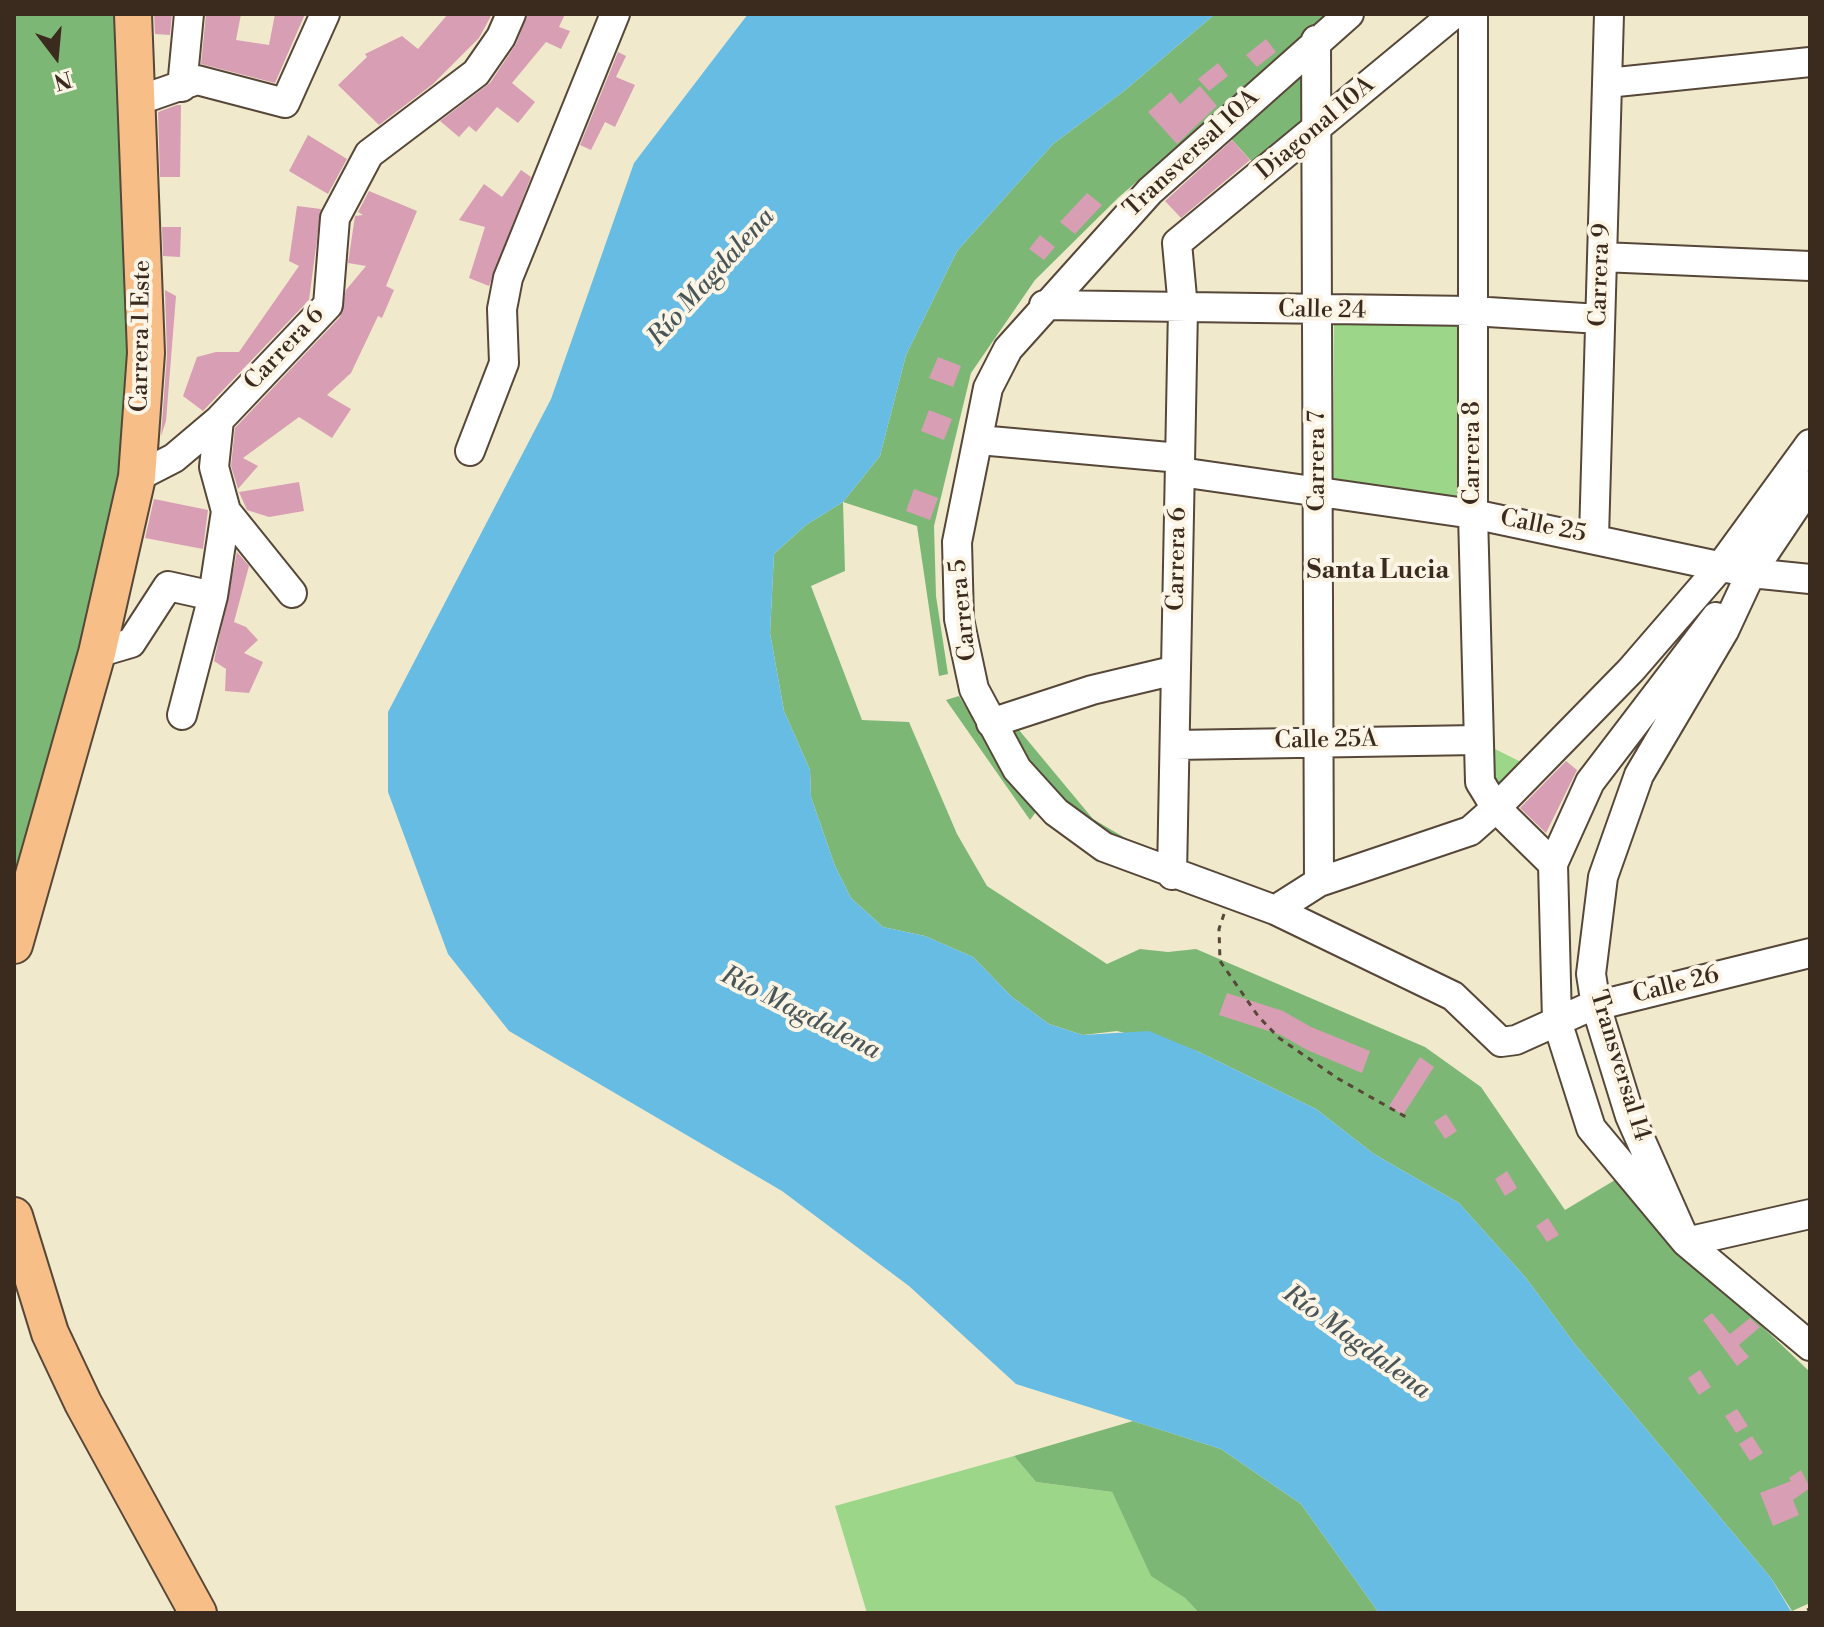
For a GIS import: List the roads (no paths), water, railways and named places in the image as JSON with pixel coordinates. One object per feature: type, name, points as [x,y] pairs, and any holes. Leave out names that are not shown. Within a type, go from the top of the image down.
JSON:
[{"type":"main road","name":"Carrera 1 Este","points":[[14,945],[97,653],[137,477],[146,353],[133,14]]},
{"type":"main road","points":[[14,1216],[50,1333],[83,1403],[198,1613]]},
{"type":"street","points":[[182,87],[189,14]]},
{"type":"street","points":[[134,102],[197,80],[285,103],[325,14]]},
{"type":"street","name":"Carrera 6","points":[[137,477],[174,458],[219,420],[328,305],[335,218],[369,154],[476,73],[501,37],[511,14]]},
{"type":"street","points":[[470,451],[504,363],[502,309],[508,278],[615,14]]},
{"type":"street","name":"Transversal 10A","points":[[1044,305],[1150,191],[1316,40],[1349,14]]},
{"type":"street","name":"Diagonal 10A","points":[[1177,243],[1454,14]]},
{"type":"street","name":"Carrera 8","points":[[1473,14],[1473,514],[1480,782],[1496,808],[1553,864]]},
{"type":"street","name":"Carrera 9","points":[[1594,537],[1609,14]]},
{"type":"street","name":"Carrera 7","points":[[1316,40],[1319,882]]},
{"type":"street","points":[[1607,83],[1810,62]]},
{"type":"street","name":"Carrera 6","points":[[1172,875],[1183,308],[1177,243]]},
{"type":"street","points":[[1602,257],[1810,266]]},
{"type":"street","name":"Calle 24","points":[[1044,305],[1472,311],[1600,319]]},
{"type":"street","name":"Carrera 5","points":[[1044,305],[1008,349],[988,388],[957,542],[959,619],[974,689],[1017,769],[1056,812],[1104,847],[1172,875],[1232,892],[1275,910],[1453,996],[1501,1042]]},
{"type":"street","points":[[219,420],[214,467],[226,511],[292,593]]},
{"type":"street","name":"Calle 25","points":[[979,440],[1180,465],[1318,493],[1473,514],[1594,537],[1751,573],[1810,579]]},
{"type":"street","points":[[1275,910],[1319,882],[1470,831],[1631,670],[1721,566],[1810,444]]},
{"type":"street","name":"Transversal 14","points":[[1810,485],[1751,573],[1724,631],[1639,775],[1603,877],[1591,974],[1596,1006],[1630,1116],[1686,1242],[1810,1346]]},
{"type":"street","points":[[182,715],[213,596],[226,511]]},
{"type":"street","points":[[1751,573],[1648,702],[1590,782],[1553,864],[1557,1021],[1591,1128],[1686,1242],[1810,1214]]},
{"type":"street","points":[[97,653],[131,643],[168,586],[213,596]]},
{"type":"street","points":[[991,723],[1092,690],[1176,670]]},
{"type":"street","name":"Calle 25A","points":[[1175,745],[1477,740]]},
{"type":"street","name":"Calle 26","points":[[1501,1042],[1516,1040],[1596,1006],[1810,953]]},
{"type":"water","name":"Río Magdalena","points":[[748,14],[1215,14],[1124,91],[1053,144],[957,251],[906,355],[880,456],[843,502],[806,525],[774,554],[770,633],[784,711],[810,770],[811,797],[835,866],[851,898],[883,927],[925,936],[973,957],[1012,997],[1049,1024],[1083,1035],[1149,1031],[1197,1051],[1316,1109],[1374,1154],[1459,1203],[1526,1278],[1574,1343],[1771,1578],[1792,1613],[1379,1613],[1301,1504],[1221,1449],[1016,1384],[909,1286],[782,1191],[509,1031],[448,954],[388,792],[388,712],[551,399],[634,163]]},
{"type":"district","name":"Santa Lucia","points":[[1378,572]]}]
